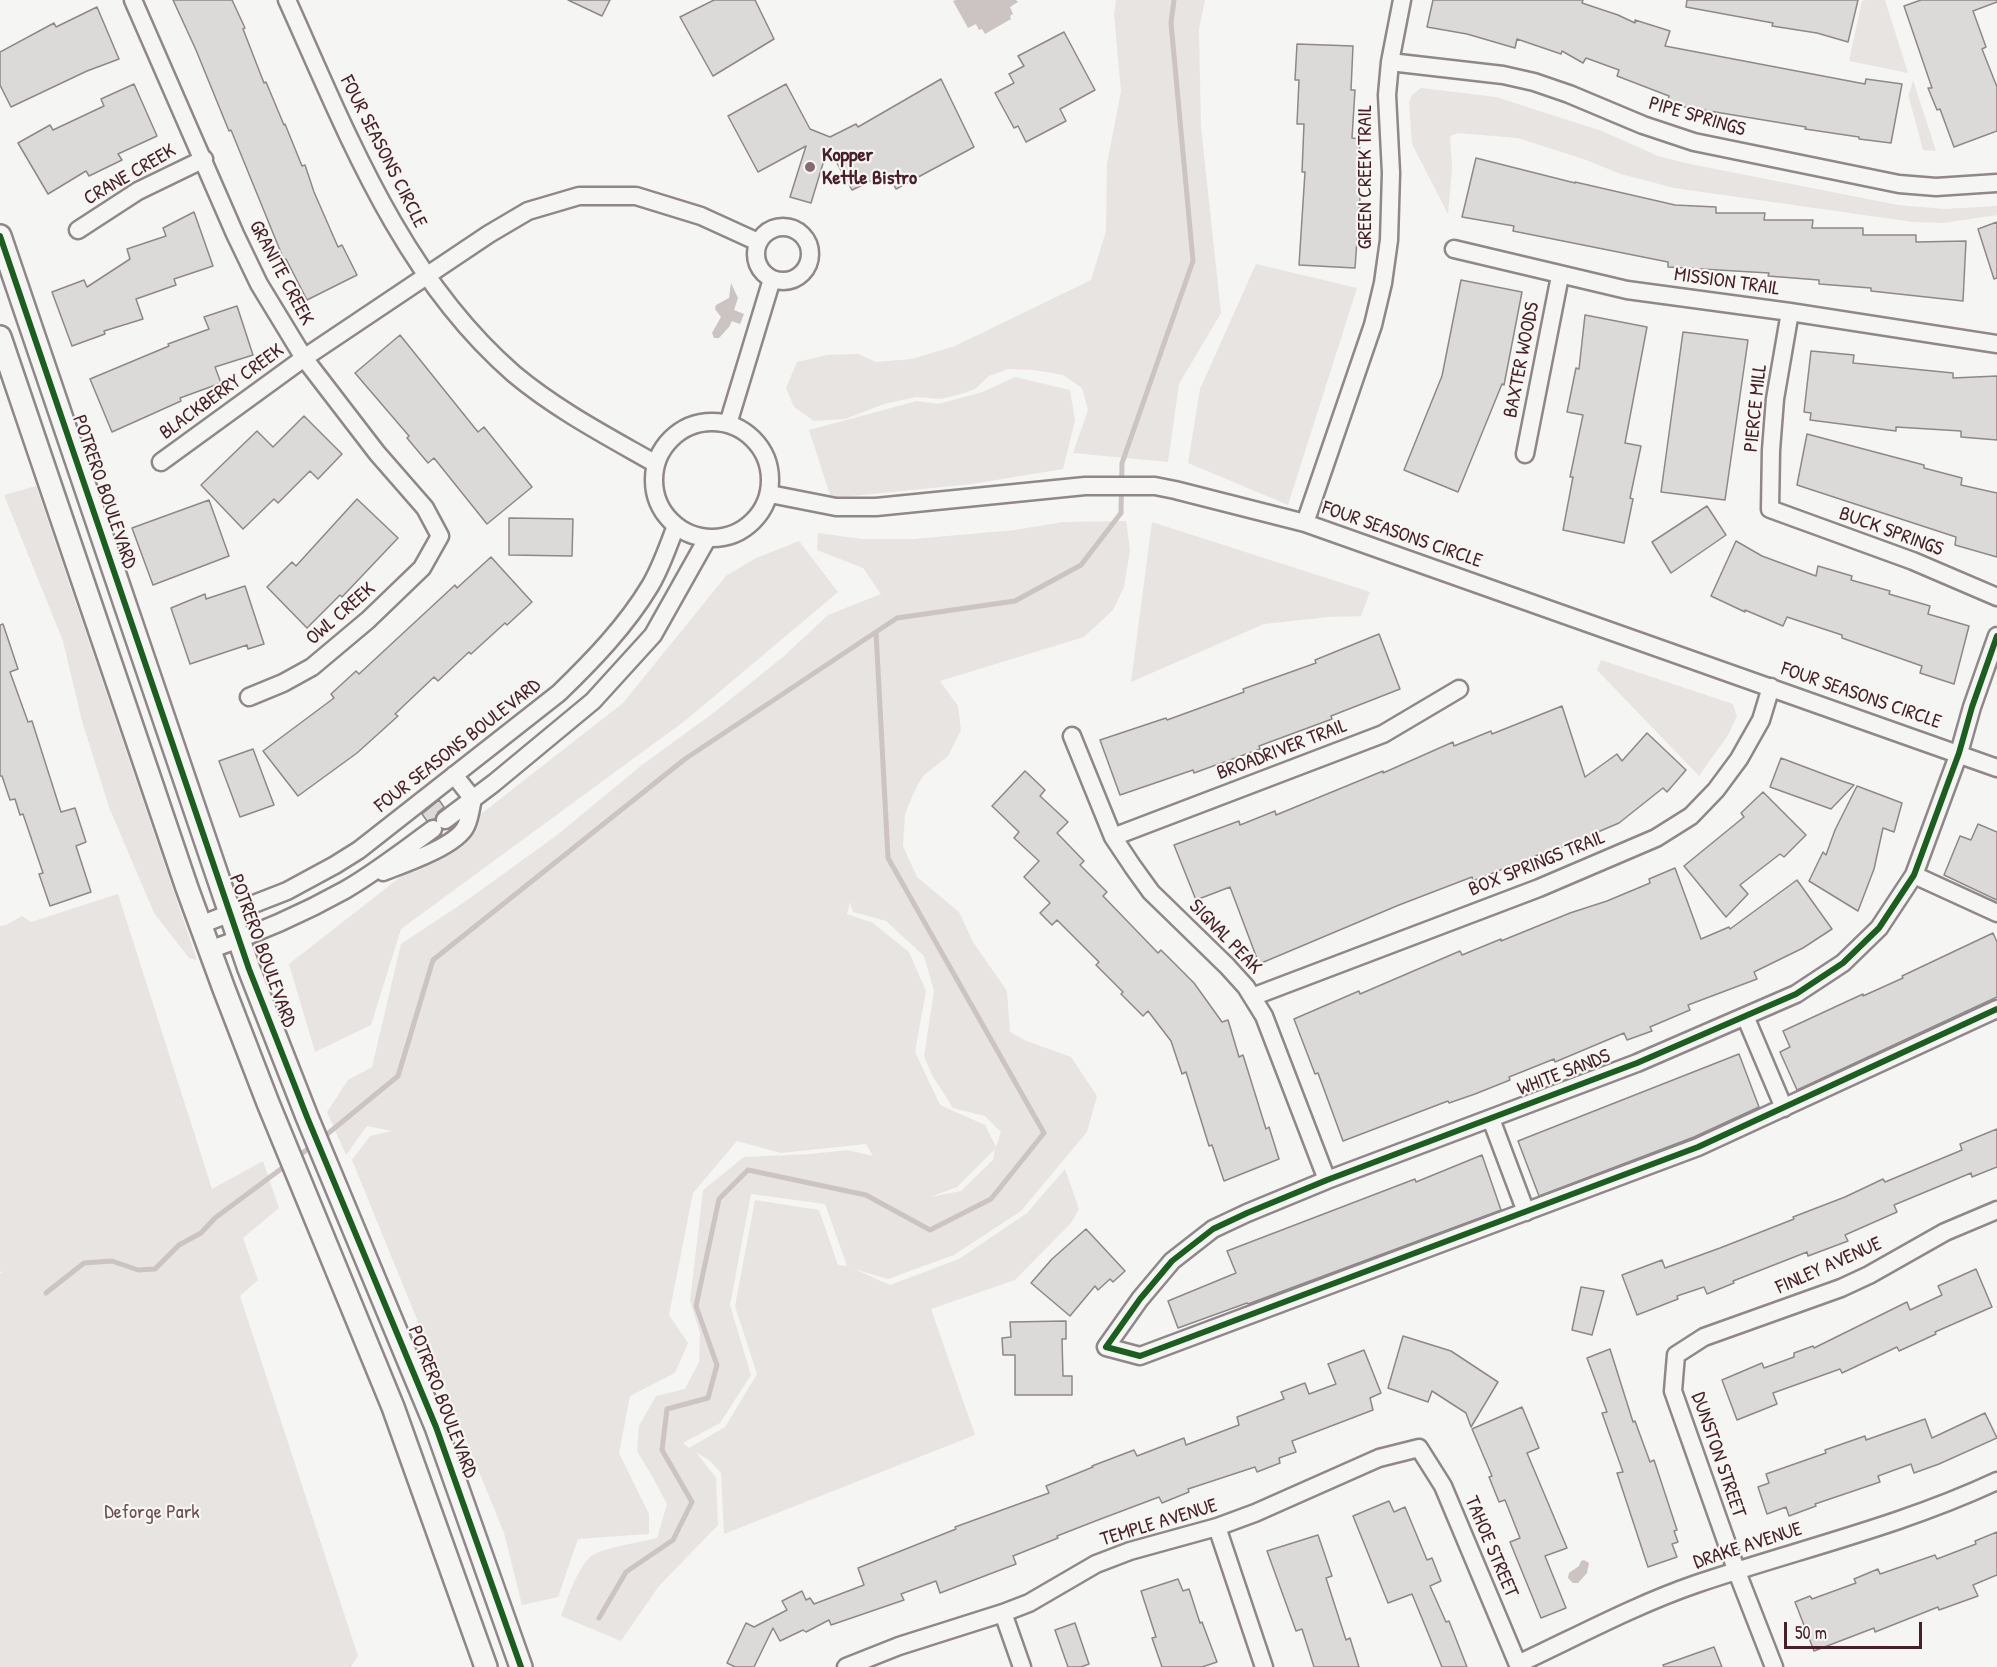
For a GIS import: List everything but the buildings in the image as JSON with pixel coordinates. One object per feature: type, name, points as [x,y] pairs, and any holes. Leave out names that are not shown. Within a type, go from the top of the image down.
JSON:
[{"type":"street","name":"GRANITE CREEK","points":[[133,0],[259,284],[304,358],[377,453],[425,508],[440,536]]},
{"type":"street","name":"FOUR SEASONS CIRCLE","points":[[287,0],[361,164],[392,223],[462,324],[514,374],[564,411],[656,464]]},
{"type":"street","name":"GREEN CREEK TRAIL","points":[[1305,522],[1373,325],[1383,283],[1389,240],[1391,172],[1386,113],[1390,62],[1402,0]]},
{"type":"street","name":"PIPE SPRINGS","points":[[1390,62],[1503,75],[1534,82],[1643,125],[1694,141],[1899,184],[1936,187],[1997,183]]},
{"type":"street","name":"CRANE CREEK","points":[[78,230],[138,191],[204,159]]},
{"type":"street","name":"BLACKBERRY CREEK","points":[[161,462],[304,358],[427,275],[528,211],[579,196],[636,196],[701,216],[758,243]]},
{"type":"street","points":[[787,226],[802,234],[810,249],[811,258],[803,273],[789,281],[772,279],[759,267],[756,259],[758,243],[770,230],[787,226]]},
{"type":"street","name":"POTRERO BOULEVARD","points":[[0,236],[230,914],[307,1117],[336,1182],[436,1428],[519,1661]]},
{"type":"street","name":"MISSION TRAIL","points":[[1454,249],[1560,276],[1627,290],[1997,344]]},
{"type":"street","name":"BAXTER WOODS","points":[[1526,453],[1560,276]]},
{"type":"street","points":[[728,424],[772,279]]},
{"type":"street","name":"PIERCE MILL","points":[[1770,509],[1775,399],[1790,312]]},
{"type":"street","points":[[0,337],[209,950],[281,1136],[393,1407],[486,1667],[519,1661]]},
{"type":"street","points":[[710,421],[728,424],[745,431],[758,443],[767,459],[771,476],[770,494],[764,509],[740,532],[724,538],[707,539],[691,535],[676,526],[664,513],[657,498],[654,481],[656,464],[664,448],[676,434],[692,425],[710,421]]},
{"type":"street","name":"FOUR SEASONS CIRCLE","points":[[770,494],[836,507],[876,507],[1085,486],[1155,486],[1305,522],[1997,768]]},
{"type":"street","name":"BUCK SPRINGS","points":[[1770,509],[1913,561],[1997,597]]},
{"type":"street","name":"FOUR SEASONS BOULEVARD","points":[[201,925],[288,891],[359,850],[559,693],[586,667],[630,615],[650,586],[676,526]]},
{"type":"street","name":"OWL CREEK","points":[[249,697],[283,684],[312,667],[368,620],[422,568],[440,536]]},
{"type":"street","points":[[209,950],[240,940],[295,916],[360,880],[473,799],[593,701],[653,635],[707,539]]},
{"type":"street","name":"WHITE SANDS","points":[[1526,1212],[1140,1356],[1106,1347],[1158,1276],[1191,1244],[1213,1229],[1327,1180],[1637,1063],[1796,993],[1843,963],[1879,928],[1914,875],[1959,753],[1972,707],[1997,636]]},
{"type":"street","name":"BOX SPRINGS TRAIL","points":[[1252,997],[1539,888],[1656,837],[1691,816],[1716,790],[1739,759],[1761,720],[1771,687]]},
{"type":"street","name":"BROADRIVER TRAIL","points":[[1113,837],[1383,734],[1459,689]]},
{"type":"street","name":"SIGNAL PEAK","points":[[1072,736],[1113,837],[1151,892],[1227,966],[1264,1016],[1327,1180]]},
{"type":"street","points":[[454,775],[473,799]]},
{"type":"street","points":[[360,880],[419,859],[448,843],[466,828],[473,799]]},
{"type":"street","points":[[384,830],[401,852]]},
{"type":"street","points":[[1914,875],[1997,913]]},
{"type":"street","points":[[1491,1119],[1526,1212],[1698,1147],[1997,1009]]},
{"type":"street","points":[[1745,1016],[1784,1108]]},
{"type":"street","name":"FINLEY AVENUE","points":[[1676,1355],[1704,1337],[1841,1288],[1869,1275],[1945,1232],[1997,1210]]},
{"type":"street","name":"DUNSTON STREET","points":[[1676,1355],[1673,1391],[1737,1572],[1774,1667]]},
{"type":"street","name":"TEMPLE AVENUE","points":[[846,1667],[909,1643],[1029,1603],[1096,1564],[1130,1551],[1217,1527],[1255,1513],[1379,1458],[1419,1448]]},
{"type":"street","name":"TAHOE STREET","points":[[1419,1448],[1443,1486],[1518,1666]]},
{"type":"street","name":"DRAKE AVENUE","points":[[1518,1666],[1655,1600],[1940,1507],[1997,1481]]},
{"type":"street","points":[[1217,1527],[1264,1667]]},
{"type":"street","points":[[1002,1613],[1022,1667]]},
{"type":"green space","points":[[1116,0],[1205,0],[1199,29],[1201,127],[1221,313],[1179,384],[1168,462],[1073,453],[1088,410],[1082,388],[1063,375],[1034,370],[1008,369],[989,376],[975,389],[961,394],[941,399],[916,397],[884,404],[845,419],[814,421],[794,407],[786,388],[797,362],[827,355],[858,354],[876,362],[912,359],[955,346],[1091,280],[1106,231],[1107,164],[1121,91],[1114,14]]},
{"type":"green space","points":[[1885,0],[1908,73],[1849,61],[1862,1]]},
{"type":"green space","points":[[1913,80],[1936,151],[1923,150],[1908,94]]},
{"type":"green space","points":[[1421,88],[1496,97],[1602,131],[1658,156],[1690,164],[1898,205],[1945,209],[1997,206],[1997,215],[1943,223],[1913,222],[1674,188],[1621,174],[1518,138],[1458,133],[1450,136],[1452,168],[1448,214],[1412,144],[1409,103],[1412,95]]},
{"type":"green space","points":[[1256,264],[1357,288],[1288,505],[1188,463],[1200,389]]},
{"type":"green space","points":[[1015,377],[1070,390],[1075,420],[1063,469],[972,484],[831,498],[809,430],[917,401],[938,404],[983,392]]},
{"type":"green space","points":[[36,486],[197,960],[189,958],[154,913],[109,807],[82,721],[63,641],[4,495]]},
{"type":"green space","points":[[1126,521],[1130,550],[1124,587],[1113,610],[1084,637],[940,681],[958,706],[961,730],[948,756],[923,776],[915,790],[905,814],[903,846],[917,877],[959,912],[973,942],[1007,991],[1010,1032],[1024,1040],[1071,1057],[1097,1096],[1087,1132],[1021,1211],[954,1255],[888,1279],[854,1269],[890,1285],[959,1259],[1027,1213],[1065,1169],[1079,1209],[1071,1223],[1015,1280],[931,1309],[975,1435],[724,1534],[721,1473],[710,1461],[696,1452],[716,1478],[718,1525],[659,1586],[621,1641],[561,1616],[577,1577],[590,1557],[612,1548],[657,1538],[667,1504],[637,1451],[639,1426],[656,1396],[685,1389],[699,1362],[700,1333],[690,1301],[703,1190],[744,1157],[848,1150],[873,1156],[866,1144],[781,1153],[737,1141],[693,1193],[669,1315],[688,1343],[675,1373],[630,1396],[619,1453],[649,1514],[649,1534],[578,1539],[558,1597],[522,1605],[504,1533],[352,1160],[370,1136],[392,1131],[367,1126],[346,1155],[327,1112],[348,1080],[372,1067],[401,944],[466,901],[557,835],[642,765],[712,714],[783,657],[828,615],[881,594],[863,568],[817,550],[818,533],[862,539],[914,539],[1015,530],[1063,522]],"holes":[[[850,902],[853,912],[886,921],[924,956],[934,991],[924,1056],[932,1075],[953,1108],[985,1116],[1001,1132],[996,1147],[985,1125],[940,1105],[915,1052],[926,991],[909,952],[873,923],[847,914]],[[995,1149],[993,1160],[961,1191],[930,1197],[957,1187]],[[751,1194],[825,1204],[847,1266],[838,1265],[819,1210],[755,1200],[735,1306],[757,1374],[725,1427],[689,1448],[683,1443],[720,1423],[751,1375],[730,1305]]]},
{"type":"green space","points":[[1152,522],[1370,592],[1361,616],[1264,624],[1131,682]]},
{"type":"green space","points":[[799,541],[838,592],[686,720],[401,929],[371,1025],[315,1052],[289,964],[623,703],[726,576],[754,559]]},
{"type":"green space","points":[[1601,660],[1733,704],[1737,716],[1728,735],[1699,776],[1597,670]]},
{"type":"green space","name":"Deforge Park","points":[[118,894],[212,1189],[263,1161],[279,1208],[243,1238],[258,1280],[240,1296],[358,1656],[351,1667],[0,1667],[0,1273],[2,1273],[0,1271],[0,926],[22,916],[31,922]]},
{"type":"shaded area","points":[[1016,0],[1018,2],[1010,7],[1013,14],[1010,16],[1011,19],[985,34],[976,24],[968,28],[953,1]]},
{"type":"shaded area","points":[[731,283],[738,298],[734,310],[744,314],[740,324],[732,321],[719,338],[714,338],[712,333],[721,317],[715,309],[716,305],[729,298]]},
{"type":"shaded area","points":[[1584,1560],[1589,1563],[1587,1573],[1578,1583],[1573,1583],[1568,1578],[1569,1573]]},
{"type":"waterway","points":[[320,1140],[398,1076],[433,960],[685,759],[897,618],[1015,601],[1081,565],[1121,513],[1122,463],[1193,261],[1171,23],[1174,0]]},
{"type":"waterway","points":[[599,1618],[626,1572],[673,1540],[692,1502],[662,1450],[667,1409],[708,1398],[717,1365],[696,1306],[719,1199],[748,1170],[866,1195],[930,1230],[991,1199],[1044,1133],[888,858],[876,632]]},
{"type":"waterway","points":[[296,1158],[313,1145]]},
{"type":"waterway","points":[[46,1293],[84,1263],[112,1261],[138,1270],[155,1269],[179,1245],[201,1233],[215,1218],[289,1163]]},
{"type":"cycle path","points":[[0,236],[249,969],[307,1117],[436,1427],[521,1667]]},
{"type":"cycle path","points":[[1997,636],[1972,707],[1959,753],[1914,875],[1879,928],[1843,963],[1796,994],[1637,1063],[1327,1180],[1213,1229],[1172,1261],[1140,1299],[1106,1347],[1140,1356],[1698,1147],[1997,1009]]},
{"type":"place","name":"Kopper Kettle Bistro","points":[[810,167]]}]
